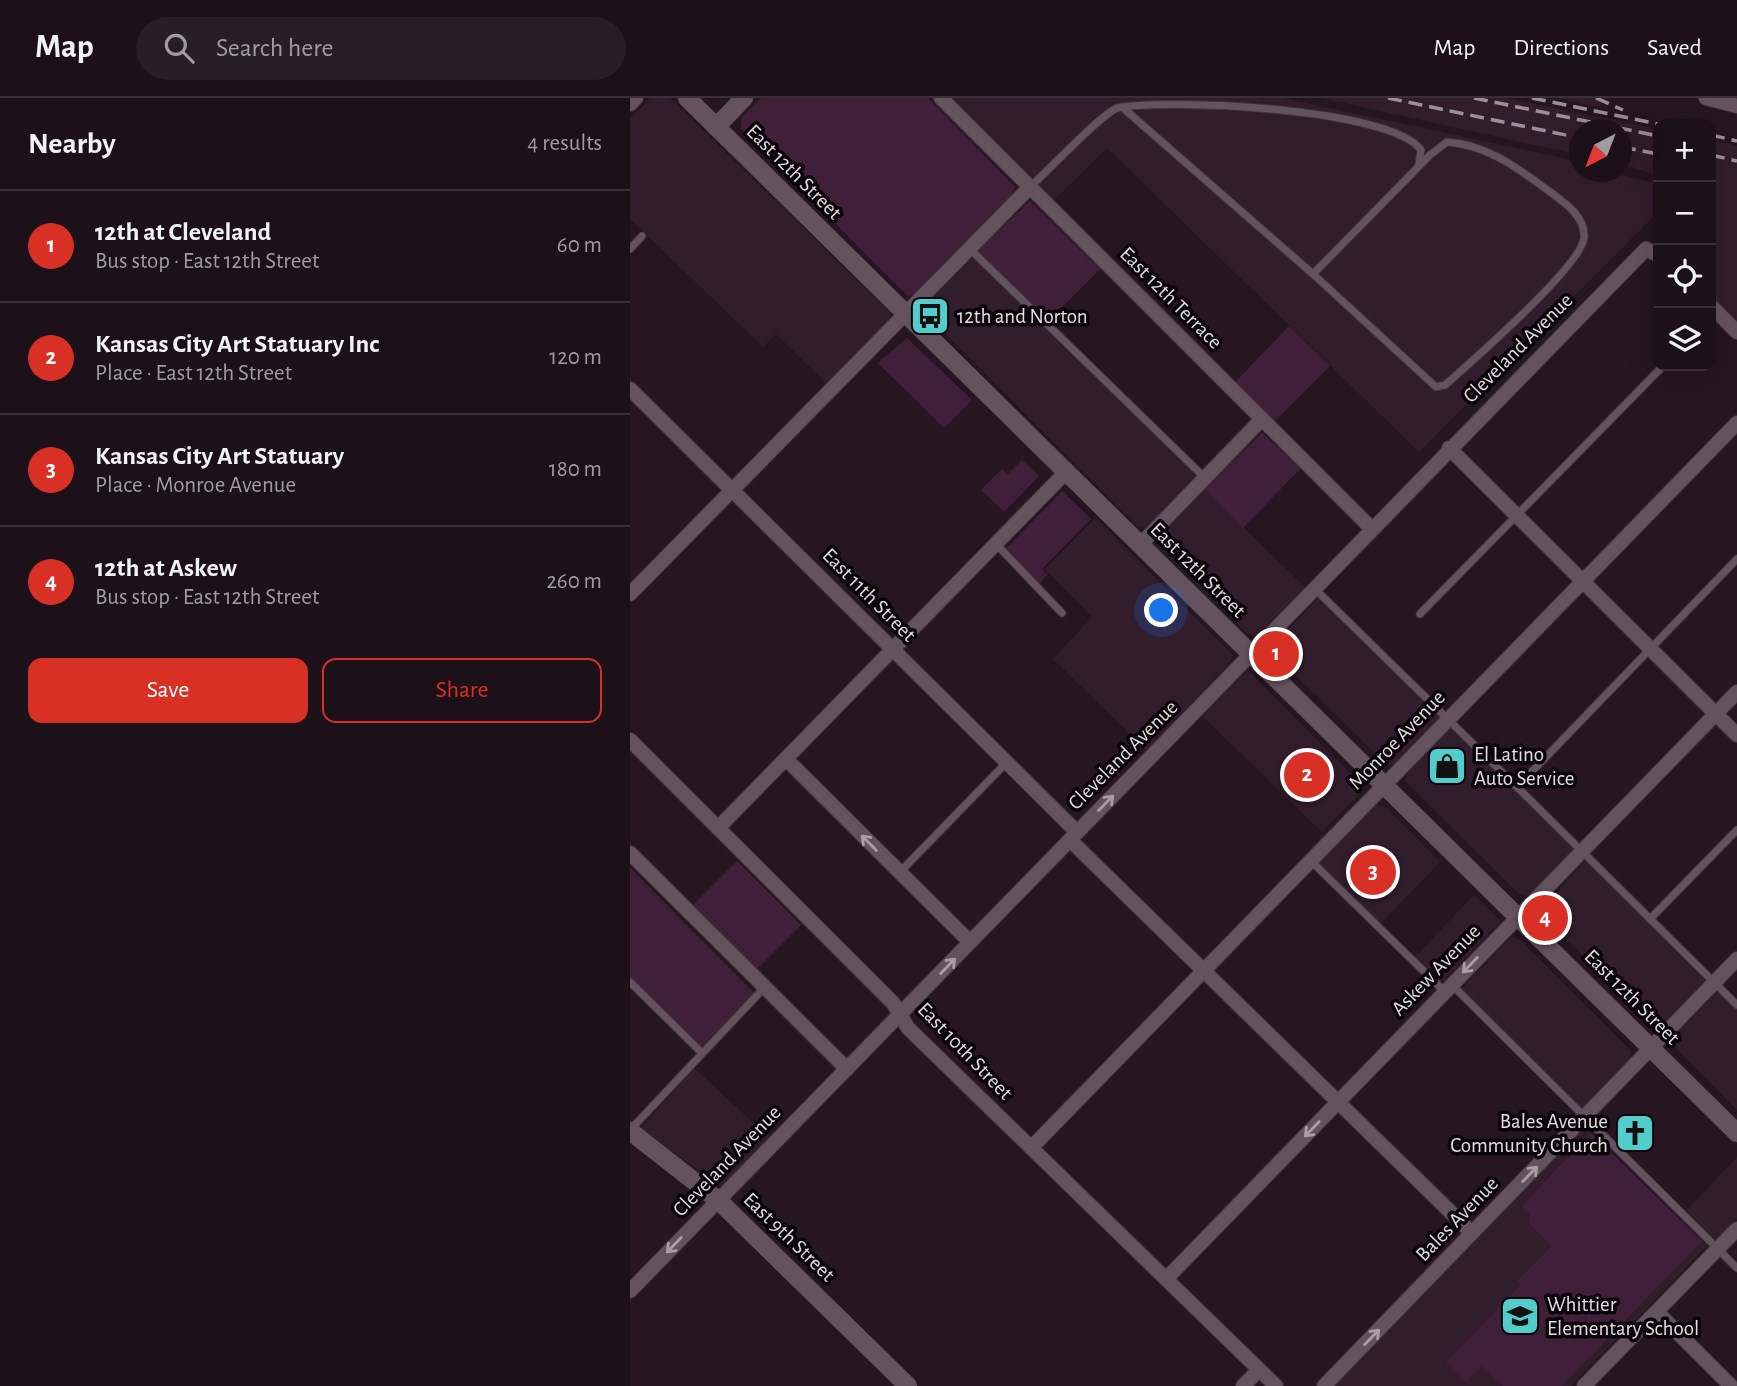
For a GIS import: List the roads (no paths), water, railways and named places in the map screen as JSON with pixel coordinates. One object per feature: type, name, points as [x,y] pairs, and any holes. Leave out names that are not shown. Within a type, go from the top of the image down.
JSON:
[{"type":"street","points":[[630,104],[636,98]]},
{"type":"street","name":"East 12th Street","points":[[687,98],[1737,1133]]},
{"type":"street","points":[[716,127],[744,98]]},
{"type":"street","name":"East 12th Terrace","points":[[942,98],[1371,528]]},
{"type":"street","points":[[1706,98],[1737,106]]},
{"type":"street","points":[[630,594],[1030,187]]},
{"type":"street","name":"Cleveland Avenue","points":[[630,1290],[1252,655],[1449,448],[1652,252]]},
{"type":"street","points":[[1716,314],[1737,332]]},
{"type":"street","name":"East 11th Street","points":[[630,389],[1006,762],[1074,836],[1205,969],[1472,1233]]},
{"type":"street","points":[[1140,545],[1262,419]]},
{"type":"street","name":"Monroe Avenue","points":[[1031,1148],[1737,423]]},
{"type":"street","points":[[1449,448],[1737,735]]},
{"type":"street","points":[[718,828],[1066,472]]},
{"type":"street","name":"Askew Avenue","points":[[1166,1279],[1737,692]]},
{"type":"street","name":"East 10th Street","points":[[630,740],[893,1003],[908,1028],[1276,1386]]},
{"type":"street","points":[[786,759],[970,942]]},
{"type":"street","points":[[630,853],[847,1069]]},
{"type":"street","name":"Bales Avenue","points":[[1324,1386],[1737,959]]},
{"type":"street","name":"East 9th Street","points":[[630,1130],[718,1200],[897,1382]]},
{"type":"street","points":[[1592,1383],[1737,1229]]},
{"type":"street","points":[[1657,1312],[1731,1386]]},
{"type":"street","points":[[1243,1386],[1259,1370]]},
{"type":"lane","points":[[1030,187],[1114,110],[1122,107],[1197,101],[1311,110],[1409,137],[1421,150],[1418,168]]},
{"type":"lane","points":[[1122,107],[1313,274],[1436,387],[1445,385],[1493,342],[1577,256],[1584,237],[1576,214],[1502,157],[1447,142],[1313,274]]},
{"type":"lane","points":[[630,249],[642,236]]},
{"type":"lane","points":[[970,249],[1205,478]]},
{"type":"lane","points":[[1420,614],[1657,371]]},
{"type":"lane","points":[[997,545],[1062,613]]},
{"type":"lane","points":[[1517,787],[1737,559]]},
{"type":"lane","points":[[1315,588],[1737,1005]]},
{"type":"lane","points":[[900,873],[1006,762]]},
{"type":"lane","points":[[1650,919],[1737,830]]},
{"type":"lane","points":[[1310,860],[1737,1268]]},
{"type":"lane","points":[[630,982],[702,1053]]},
{"type":"lane","points":[[630,1130],[765,987]]},
{"type":"railway","points":[[1388,98],[1569,136]]},
{"type":"railway","points":[[1474,98],[1653,135]]},
{"type":"railway","points":[[1532,98],[1653,123]]},
{"type":"railway","points":[[1596,98],[1623,110]]},
{"type":"railway","points":[[1716,136],[1737,141]]},
{"type":"railway","points":[[1632,149],[1653,153]]},
{"type":"railway","points":[[1716,156],[1737,161]]},
{"type":"place","name":"12th and Norton","points":[[930,316]]},
{"type":"place","name":"12th at Cleveland","points":[[1276,654]]},
{"type":"place","name":"El Latino Auto Service","points":[[1447,766]]},
{"type":"place","name":"Kansas City Art Statuary Inc","points":[[1307,775]]},
{"type":"place","name":"Kansas City Art Statuary","points":[[1373,872]]},
{"type":"place","name":"12th at Askew","points":[[1545,918]]},
{"type":"place","name":"Bales Avenue Community Church","points":[[1635,1133]]},
{"type":"place","name":"Whittier Elementary School","points":[[1520,1316]]}]
